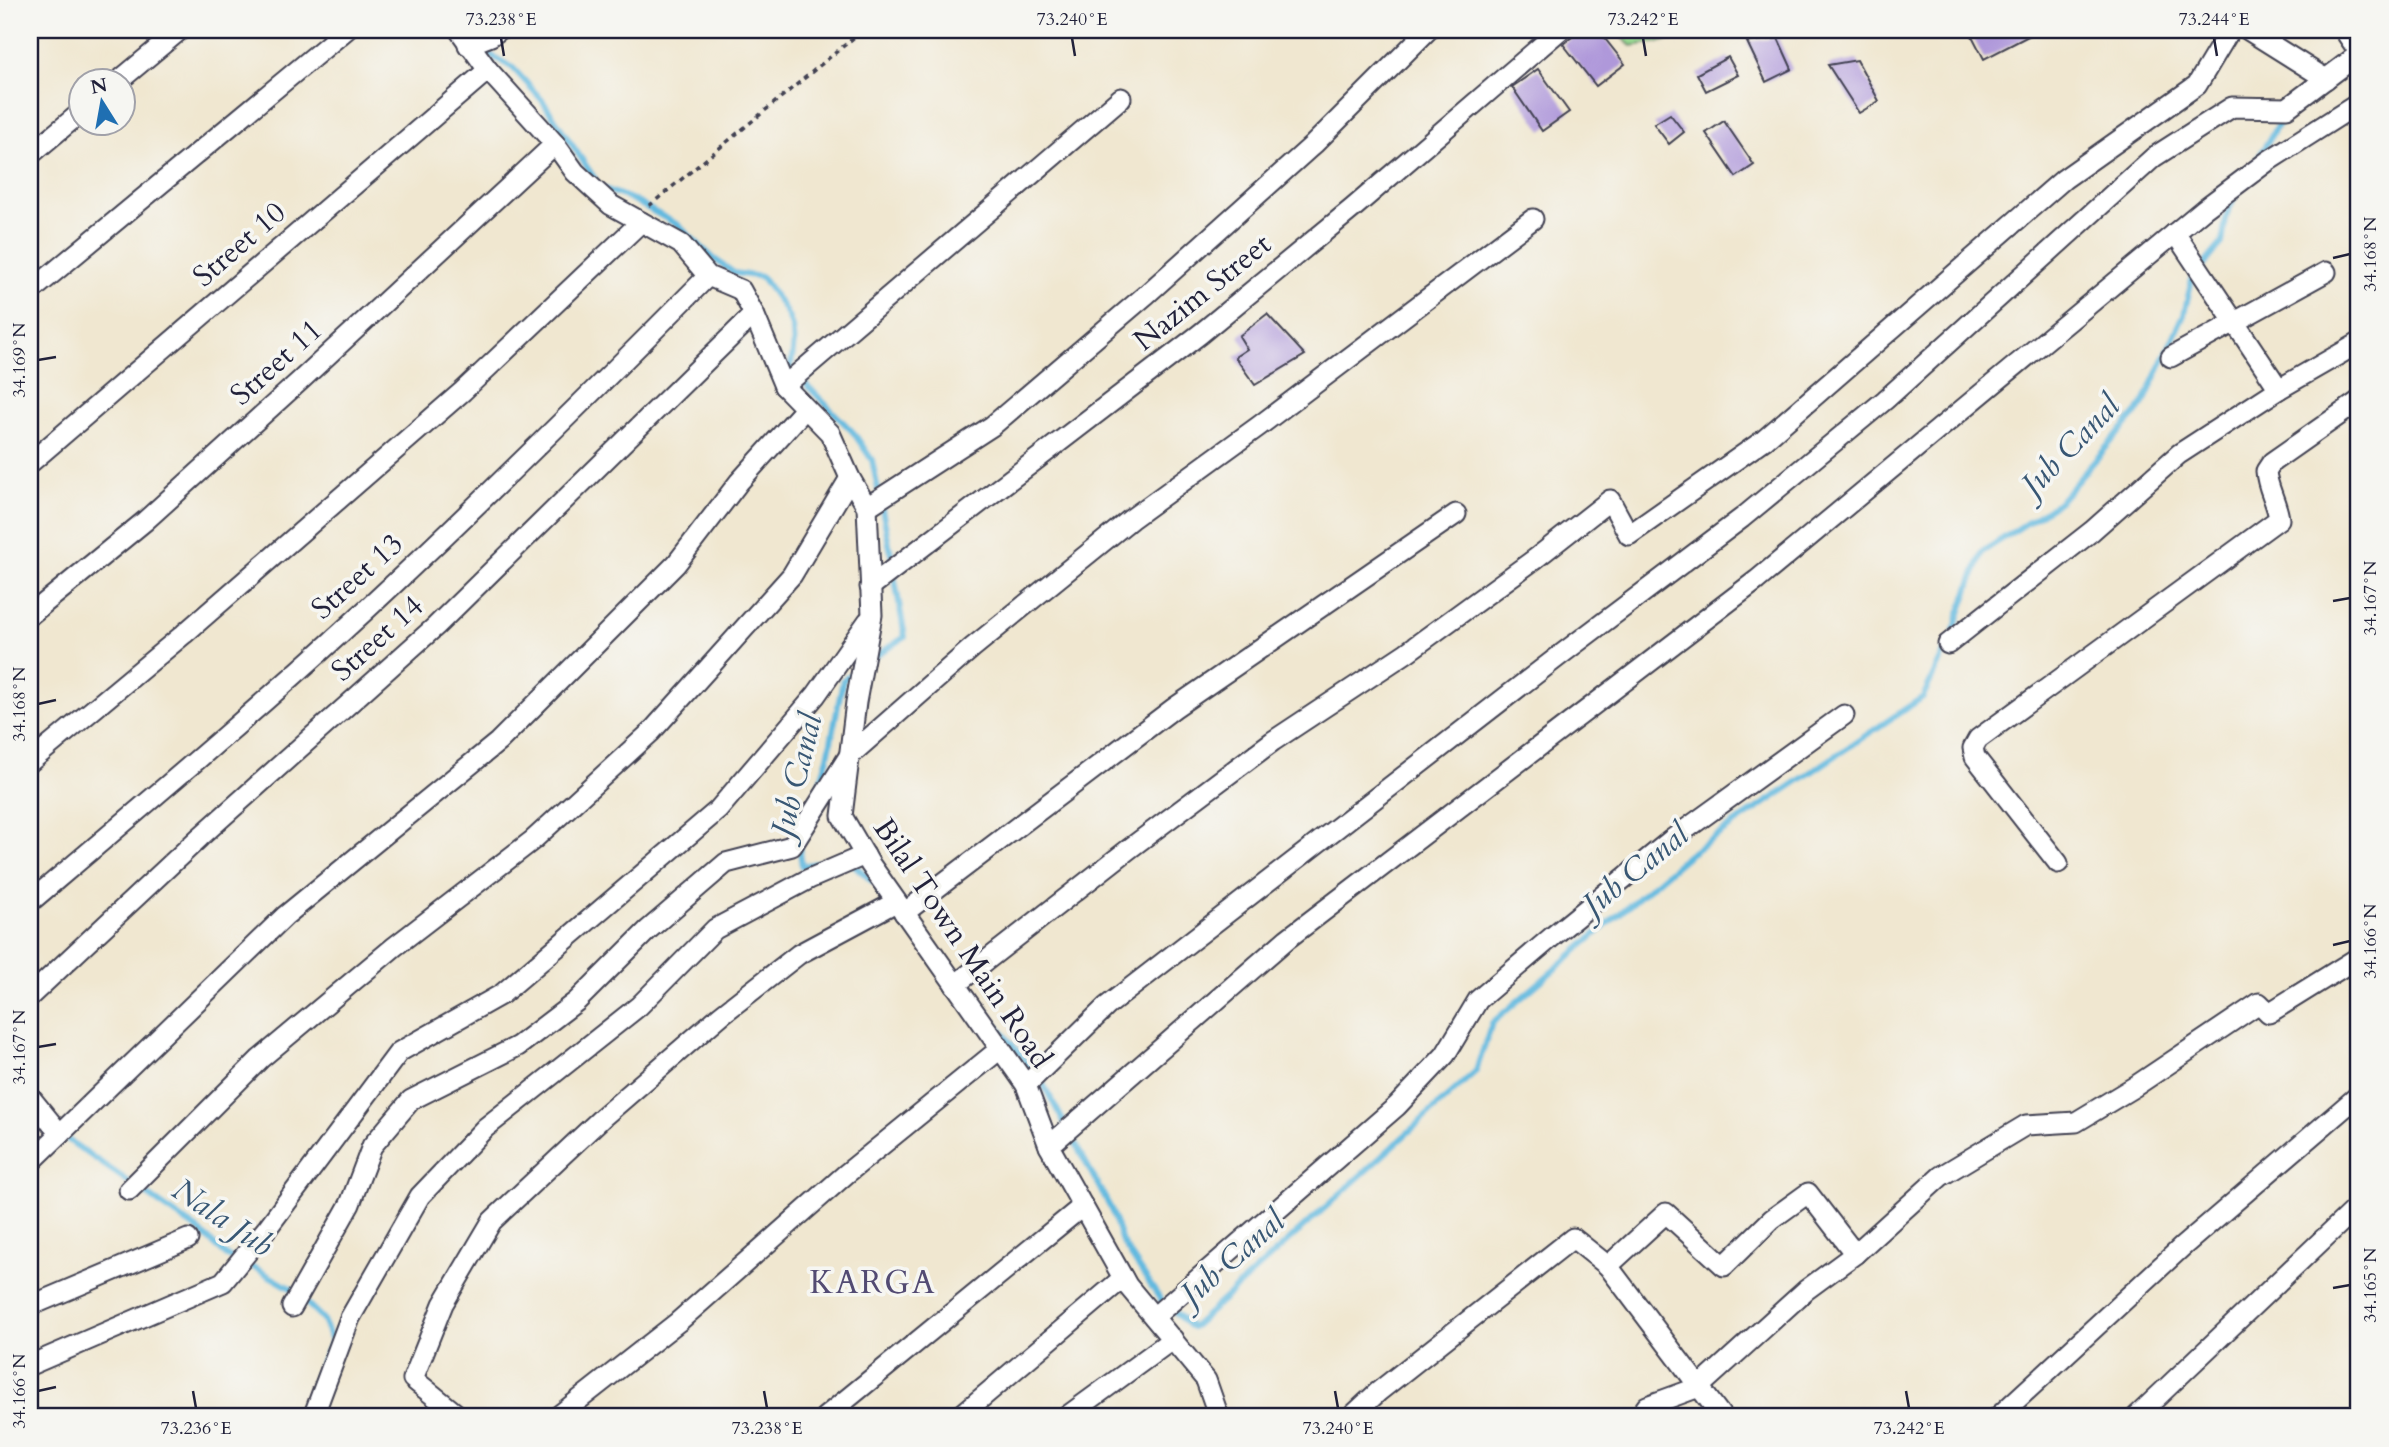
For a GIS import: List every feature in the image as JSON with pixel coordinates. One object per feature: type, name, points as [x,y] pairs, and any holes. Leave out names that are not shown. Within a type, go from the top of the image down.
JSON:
[{"type":"street","points":[[136,67],[180,30]]},
{"type":"street","points":[[30,292],[346,30]]},
{"type":"street","points":[[464,37],[491,36],[499,30]]},
{"type":"street","points":[[867,507],[992,426],[1013,409],[1147,294],[1314,144],[1428,30]]},
{"type":"street","name":"Nazim Street","points":[[870,587],[1200,334],[1353,208],[1560,30]]},
{"type":"street","points":[[955,985],[1273,741],[1406,653],[1535,559],[1609,500],[1629,535],[1764,440],[2064,179],[2197,85],[2230,30]]},
{"type":"street","points":[[2248,30],[2326,79]]},
{"type":"street","points":[[1026,1086],[1107,1006],[1742,518],[1885,400],[2154,157],[2232,107],[2287,108],[2359,53],[2344,30]]},
{"type":"street","name":"Bilal Town Main Road","points":[[464,37],[488,70],[555,144],[575,172],[611,205],[681,244],[708,276],[741,290],[784,386],[830,433],[850,478],[867,507],[872,615],[842,816],[900,907],[1026,1086],[1049,1146],[1123,1278],[1206,1380],[1214,1414]]},
{"type":"street","name":"Street 10","points":[[30,463],[488,70]]},
{"type":"street","points":[[784,386],[1121,98]]},
{"type":"street","points":[[1049,1146],[1287,939],[1757,580],[2175,233],[2268,161],[2359,103]]},
{"type":"street","points":[[30,155],[66,125]]},
{"type":"street","name":"Street 11","points":[[30,615],[145,522],[555,144]]},
{"type":"street","points":[[292,1307],[350,1204],[372,1146],[411,1100],[518,1046],[577,1001],[648,930],[726,863],[792,845],[849,756],[972,648],[1131,519],[1533,219]]},
{"type":"street","points":[[30,762],[184,634],[463,391],[638,220]]},
{"type":"street","points":[[2175,233],[2280,389]]},
{"type":"street","points":[[2171,357],[2326,272]]},
{"type":"street","name":"Street 13","points":[[30,902],[195,761],[396,582],[708,276]]},
{"type":"street","name":"Street 14","points":[[30,996],[200,837],[436,626],[754,314]]},
{"type":"street","points":[[1948,644],[2092,531],[2179,454],[2280,389],[2359,343]]},
{"type":"street","points":[[2058,863],[1975,757],[1973,748],[1978,739],[2279,519],[2278,508],[2267,484],[2266,471],[2272,462],[2359,401]]},
{"type":"street","points":[[30,1163],[285,916],[498,742],[676,564],[739,482],[805,409]]},
{"type":"street","points":[[129,1190],[260,1059],[394,947],[533,840],[651,732],[792,575],[850,478]]},
{"type":"street","points":[[460,1417],[413,1379],[443,1304],[492,1221],[604,1116],[721,1015],[789,961],[900,907],[1174,708],[1456,514]]},
{"type":"street","points":[[30,1365],[223,1282],[268,1227],[399,1052],[502,994],[718,810],[816,695],[872,615]]},
{"type":"street","points":[[1154,1317],[1397,1106],[1445,1055],[1478,1000],[1671,840],[1844,715]]},
{"type":"street","points":[[313,1417],[350,1318],[419,1196],[485,1128],[639,1006],[715,929],[810,878],[865,855]]},
{"type":"street","points":[[1639,1417],[1647,1406],[1699,1387],[1806,1290],[1855,1254],[1941,1176],[2026,1125],[2076,1122],[2134,1087],[2259,1003],[2269,1013],[2359,957]]},
{"type":"street","points":[[558,1417],[678,1322],[846,1174],[1000,1049]]},
{"type":"street","points":[[1998,1417],[2182,1247],[2359,1095]]},
{"type":"street","points":[[30,1097],[60,1134]]},
{"type":"street","points":[[1608,1266],[1666,1213],[1724,1266],[1772,1219],[1808,1193],[1855,1254]]},
{"type":"street","points":[[2136,1417],[2359,1205]]},
{"type":"street","points":[[825,1417],[1083,1206]]},
{"type":"street","points":[[1351,1417],[1378,1392],[1573,1238],[1608,1266],[1722,1417]]},
{"type":"street","points":[[30,1306],[188,1239]]},
{"type":"street","points":[[959,1417],[1123,1278]]},
{"type":"street","points":[[1066,1417],[1172,1339]]},
{"type":"path","points":[[638,220],[863,30]]},
{"type":"green space","points":[[1613,30],[1740,30],[1631,46]]},
{"type":"building","points":[[1581,30],[1598,30],[1625,64],[1596,86],[1563,44]]},
{"type":"building","points":[[1969,30],[2040,30],[1984,59]]},
{"type":"building","points":[[1778,38],[1792,69],[1766,82],[1747,42]]},
{"type":"building","points":[[1728,57],[1738,75],[1706,91],[1697,74]]},
{"type":"building","points":[[1857,60],[1879,101],[1859,113],[1828,65]]},
{"type":"building","points":[[1538,69],[1569,112],[1542,131],[1512,87]]},
{"type":"building","points":[[1670,114],[1684,132],[1669,144],[1654,124]]},
{"type":"building","points":[[1724,121],[1754,165],[1736,177],[1706,133]]},
{"type":"building","points":[[1267,314],[1305,355],[1255,385],[1235,357],[1247,349],[1239,336]]},
{"type":"waterway","name":"Jub Canal","points":[[482,50],[513,68],[542,100],[595,179]]},
{"type":"waterway","name":"Jub Canal","points":[[2257,160],[2285,112]]},
{"type":"waterway","name":"Jub Canal","points":[[605,189],[631,199],[678,225],[713,258],[734,273],[762,277],[784,309],[792,328],[794,339],[790,368],[853,432],[872,460],[893,563]]},
{"type":"waterway","name":"Jub Canal","points":[[1954,630],[1982,552],[2059,502],[2143,405],[2184,314],[2192,279],[2222,243],[2227,213],[2239,190]]},
{"type":"waterway","name":"Jub Canal","points":[[868,661],[905,637],[894,574]]},
{"type":"waterway","name":"Jub Canal","points":[[983,1008],[1042,1082],[1111,1209],[1122,1242],[1160,1299],[1192,1328],[1476,1071],[1492,1023],[1688,855],[1923,697],[1947,646]]},
{"type":"waterway","name":"Jub Canal","points":[[817,792],[828,757],[843,680],[857,670]]},
{"type":"waterway","name":"Jub Canal","points":[[799,845],[802,866],[832,860]]},
{"type":"waterway","name":"Jub Canal","points":[[852,863],[872,881]]},
{"type":"waterway","name":"Nala Jub","points":[[30,1080],[33,1096]]},
{"type":"waterway","name":"Nala Jub","points":[[61,1135],[198,1230],[227,1256],[292,1289],[322,1318],[332,1341],[316,1377],[312,1400]]},
{"type":"district","name":"KARGA","points":[[873,1282]]}]
